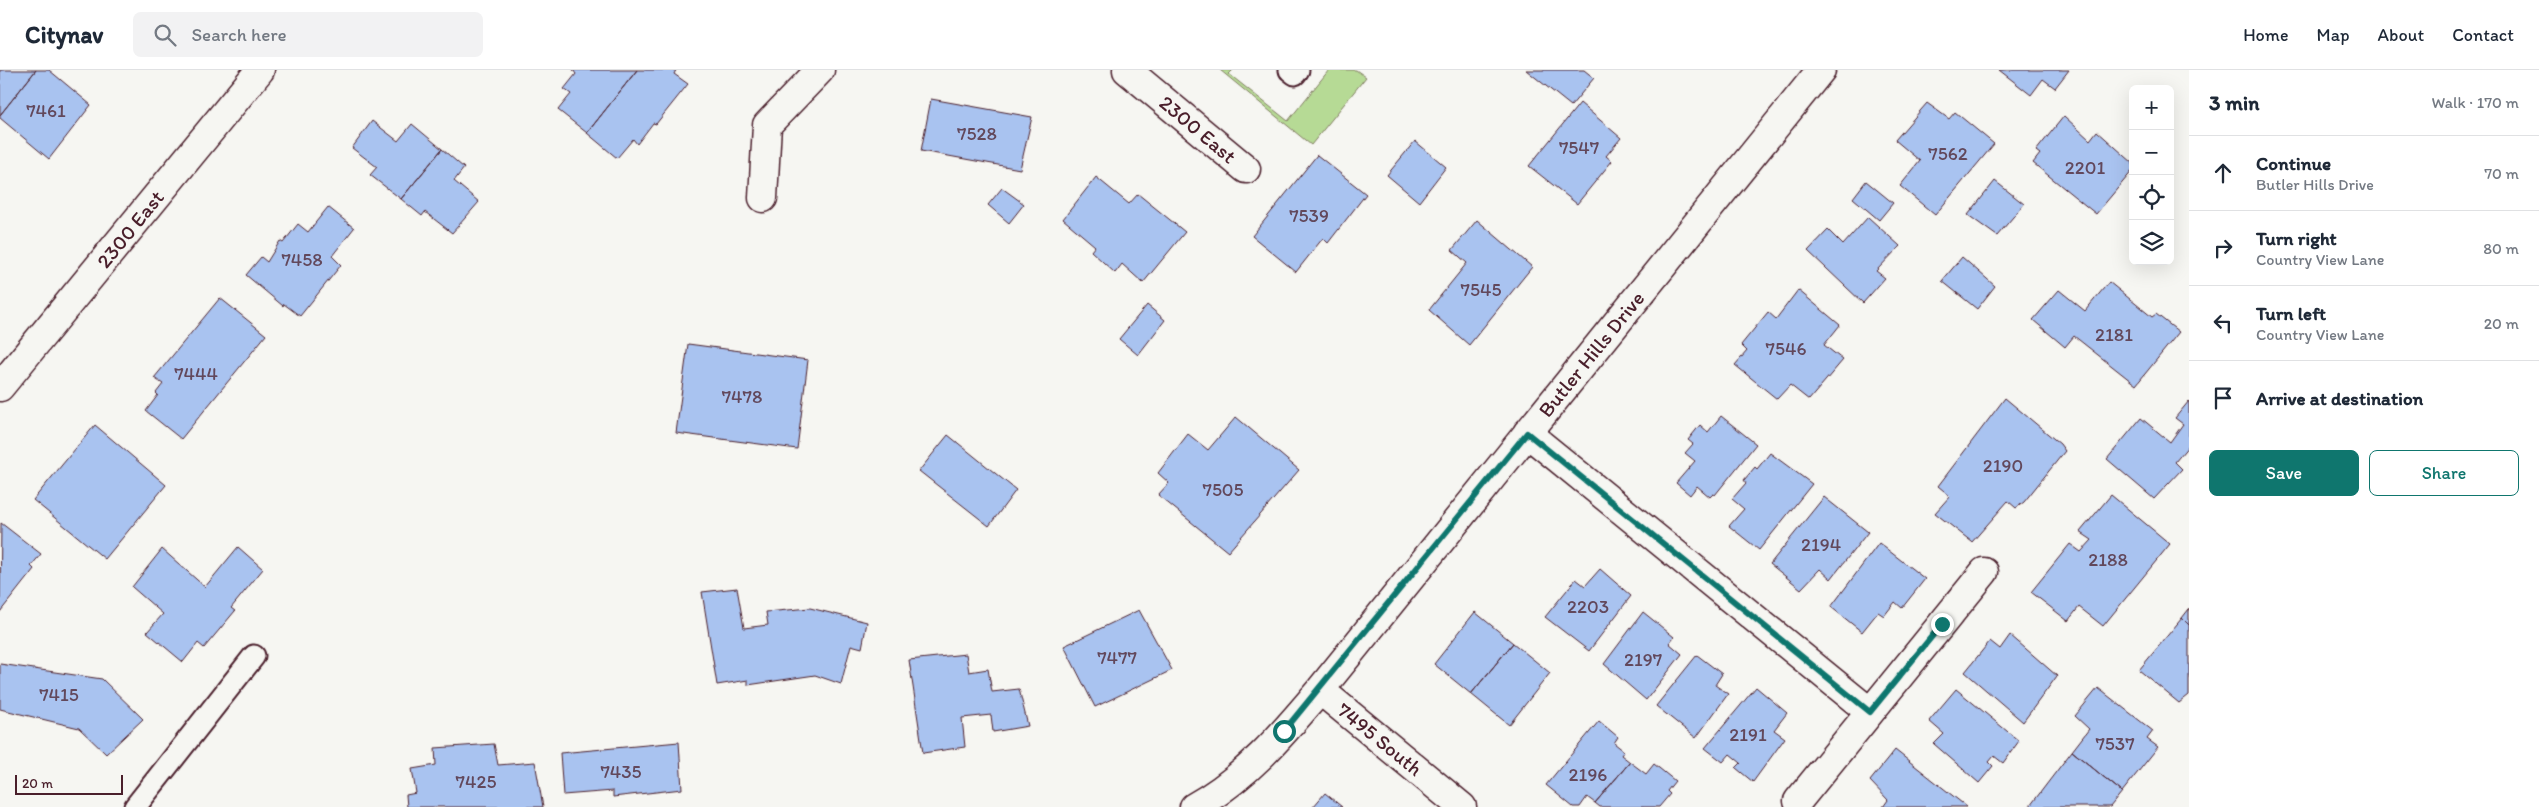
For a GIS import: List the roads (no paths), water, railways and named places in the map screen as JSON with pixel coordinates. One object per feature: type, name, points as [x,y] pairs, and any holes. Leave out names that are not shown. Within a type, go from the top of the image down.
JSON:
[{"type":"street","name":"2300 East","points":[[0,387],[260,70]]},
{"type":"street","points":[[763,198],[768,125],[820,70]]},
{"type":"street","name":"2300 East","points":[[1127,70],[1246,169]]},
{"type":"street","name":"Butler Hills Drive","points":[[1194,807],[1220,793],[1253,766],[1320,690],[1820,70]]},
{"type":"street","points":[[1527,433],[1870,712]]},
{"type":"street","points":[[1798,802],[1984,572]]},
{"type":"street","name":"7495 South","points":[[1320,690],[1462,807]]},
{"type":"lane","points":[[1290,70],[1295,74],[1298,70]]},
{"type":"lane","points":[[135,807],[254,656]]}]
